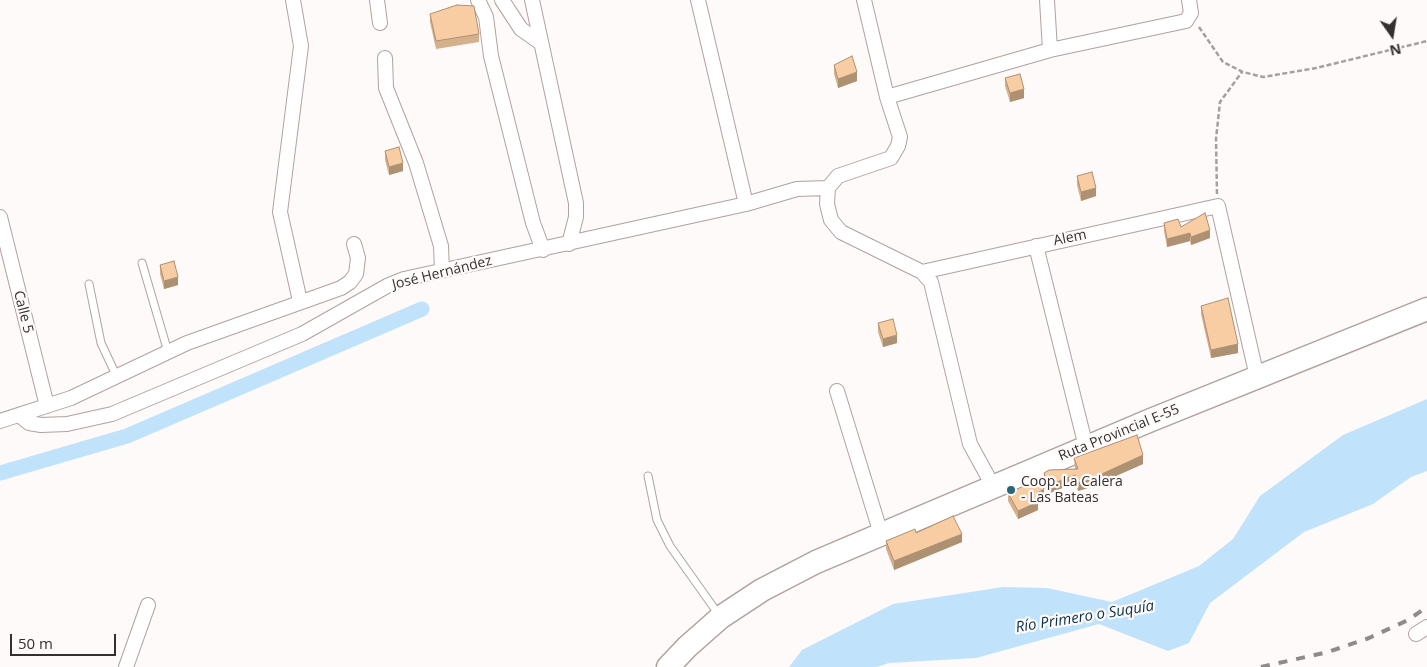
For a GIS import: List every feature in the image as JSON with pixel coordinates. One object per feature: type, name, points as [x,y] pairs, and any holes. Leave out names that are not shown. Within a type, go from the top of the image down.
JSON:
[{"type":"main road","name":"Ruta Provincial E-55","points":[[668,667],[697,637],[721,617],[788,576],[881,534],[1086,447],[1427,309]]},
{"type":"street","points":[[292,0],[301,46],[280,212],[300,301]]},
{"type":"street","points":[[377,0],[380,23]]},
{"type":"street","points":[[478,0],[486,17],[491,56],[533,223],[543,250]]},
{"type":"street","points":[[502,0],[521,29],[541,43]]},
{"type":"street","points":[[532,0],[576,203],[576,217],[569,244]]},
{"type":"street","points":[[698,0],[746,204]]},
{"type":"street","points":[[864,0],[887,97],[900,136],[898,146],[891,158],[838,176],[828,188],[831,220],[841,232],[922,272],[931,282],[970,444],[993,486]]},
{"type":"street","points":[[1047,0],[1050,50]]},
{"type":"street","points":[[887,97],[1050,50],[1186,20],[1190,7]]},
{"type":"street","points":[[385,58],[386,88],[419,173],[441,246],[442,271]]},
{"type":"street","name":"José Hernández","points":[[19,416],[29,423],[41,425],[67,424],[112,414],[302,334],[387,286],[404,279],[746,204],[797,188],[828,188]]},
{"type":"street","points":[[1218,206],[1257,377]]},
{"type":"street","name":"Alem","points":[[922,272],[1218,206]]},
{"type":"street","name":"Calle 5","points":[[0,217],[46,406]]},
{"type":"street","points":[[0,421],[71,398],[168,352],[300,301],[340,288],[350,282],[357,267],[354,244]]},
{"type":"street","points":[[1036,246],[1086,447]]},
{"type":"street","points":[[837,391],[881,534]]},
{"type":"street","points":[[126,667],[148,605]]},
{"type":"lane","points":[[142,263],[168,352]]},
{"type":"lane","points":[[89,284],[101,343],[116,375]]},
{"type":"lane","points":[[648,476],[657,520],[670,546],[721,617]]},
{"type":"path","points":[[1190,7],[1210,44],[1223,62],[1242,72],[1263,77],[1316,68],[1427,41]]},
{"type":"path","points":[[1218,206],[1216,139],[1220,102],[1242,72]]},
{"type":"water","name":"Río Primero o Suquía","points":[[1427,399],[1427,471],[1411,477],[1373,504],[1304,532],[1210,603],[1189,643],[1168,651],[1099,624],[976,658],[889,663],[877,667],[789,667],[802,650],[893,604],[1003,587],[1047,588],[1112,602],[1199,566],[1233,539],[1260,496],[1343,435]]},
{"type":"building","points":[[457,5],[474,6],[479,34],[436,41],[430,14]]},
{"type":"building","points":[[852,56],[857,72],[838,79],[834,65]]},
{"type":"building","points":[[1020,74],[1024,89],[1010,93],[1005,78]]},
{"type":"building","points":[[399,147],[403,163],[389,167],[385,151]]},
{"type":"building","points":[[1092,172],[1096,188],[1081,192],[1077,176]]},
{"type":"building","points":[[1205,213],[1210,230],[1191,237],[1190,233],[1167,239],[1164,223],[1178,219],[1181,227]]},
{"type":"building","points":[[174,261],[178,277],[164,281],[160,265]]},
{"type":"building","points":[[1228,298],[1238,344],[1211,350],[1201,306]]},
{"type":"building","points":[[893,319],[897,335],[883,339],[878,323]]},
{"type":"building","points":[[1137,435],[1143,455],[1091,479],[1078,483],[1075,475],[1047,486],[1044,473],[1049,470],[1078,469],[1074,458]]},
{"type":"building","points":[[1042,478],[1044,489],[1037,493],[1038,502],[1018,511],[1008,493]]},
{"type":"building","points":[[953,516],[962,534],[894,561],[886,541],[915,529],[916,533]]},
{"type":"waterway","points":[[0,473],[127,436],[422,309]]},
{"type":"railway","points":[[1261,667],[1328,652],[1369,638],[1408,620],[1427,607]]},
{"type":"place","name":"Coop. La Calera - Las Bateas","points":[[1011,490]]}]
